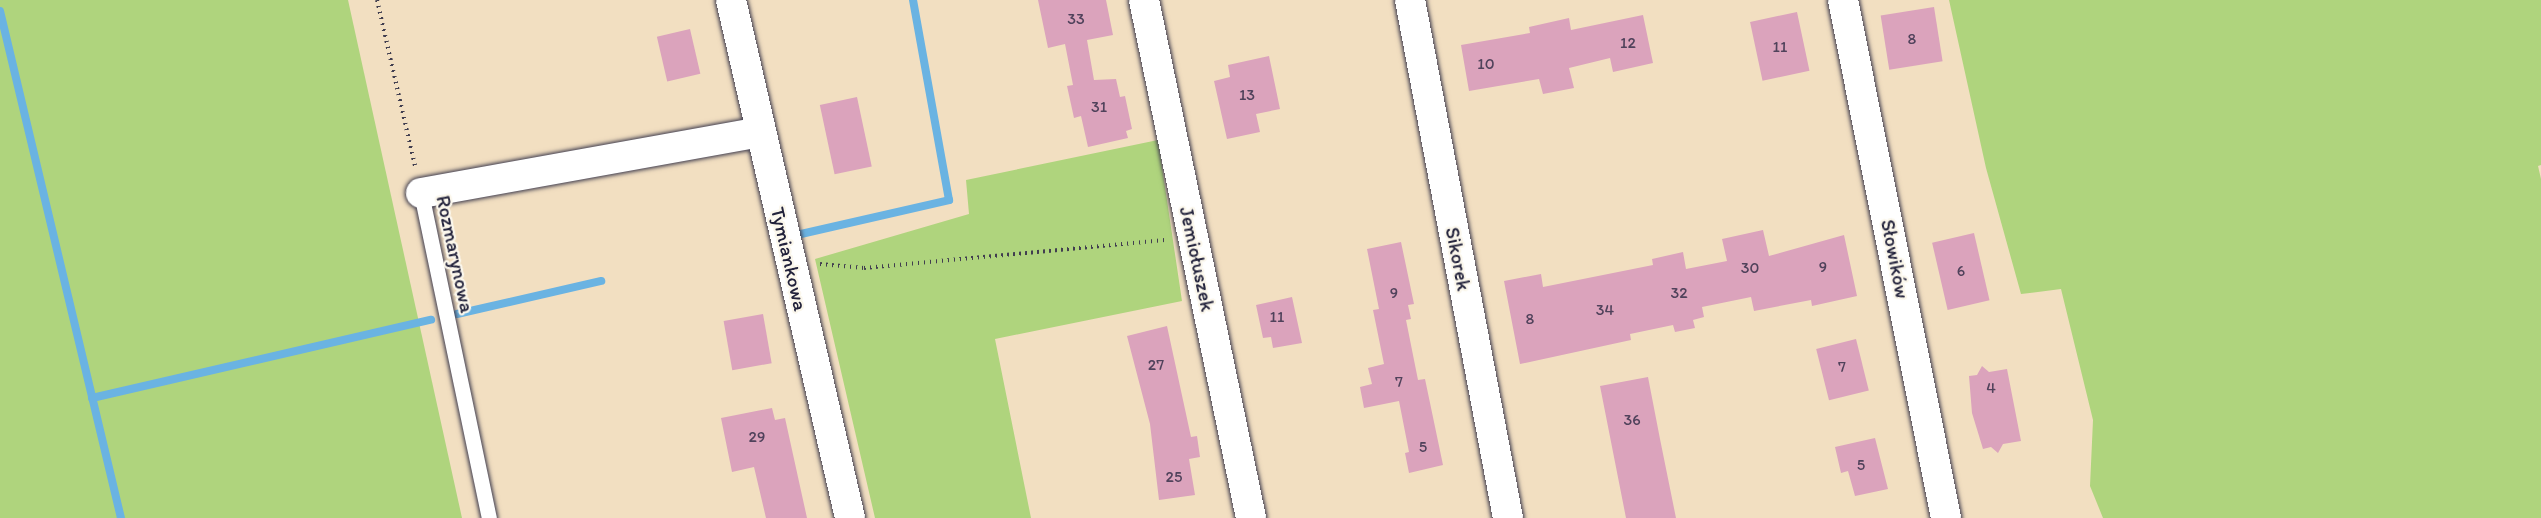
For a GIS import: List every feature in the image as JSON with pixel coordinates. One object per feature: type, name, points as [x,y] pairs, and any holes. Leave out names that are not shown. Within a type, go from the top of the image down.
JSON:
[{"type":"street","name":"Tymiankowa","points":[[731,0],[789,262],[850,518]]},
{"type":"street","name":"Jemiołuszek","points":[[1144,0],[1251,518]]},
{"type":"street","name":"Sikorek","points":[[1410,0],[1508,518]]},
{"type":"street","name":"Słowików","points":[[1843,0],[1946,518]]},
{"type":"street","points":[[421,193],[760,132]]},
{"type":"lane","name":"Rozmarynowa","points":[[421,193],[489,518]]},
{"type":"path","name":"Rozmarynowa","points":[[377,0],[421,193]]},
{"type":"path","points":[[789,262],[864,268],[1193,237]]},
{"type":"green space","points":[[0,0],[348,0],[462,518],[0,518]]},
{"type":"green space","points":[[1949,0],[2541,0],[2541,165],[2538,166],[2541,179],[2541,518],[2103,518],[2090,486],[2093,420],[2061,289],[2021,294],[1986,168]]},
{"type":"green space","points":[[1158,140],[1182,301],[995,339],[1031,518],[875,518],[815,259],[969,214],[966,180]]},
{"type":"building","points":[[1038,0],[1106,0],[1113,35],[1087,40],[1094,80],[1116,79],[1120,97],[1125,96],[1132,129],[1126,131],[1128,138],[1088,147],[1081,116],[1074,118],[1067,86],[1073,85],[1065,44],[1048,48]]},
{"type":"building","points":[[1934,7],[1943,61],[1889,70],[1881,15]]},
{"type":"building","points":[[1797,12],[1809,71],[1763,81],[1750,22]]},
{"type":"building","points":[[1643,15],[1653,63],[1613,72],[1610,58],[1569,68],[1574,88],[1543,94],[1539,79],[1469,91],[1461,45],[1530,33],[1529,27],[1569,18],[1571,30]]},
{"type":"building","points":[[690,29],[700,74],[667,81],[657,37]]},
{"type":"building","points":[[1269,56],[1280,109],[1256,114],[1260,132],[1227,139],[1214,81],[1230,77],[1228,65]]},
{"type":"building","points":[[857,97],[872,166],[835,174],[820,105]]},
{"type":"building","points":[[1763,230],[1769,256],[1844,235],[1857,296],[1812,306],[1811,300],[1754,311],[1751,297],[1702,307],[1704,317],[1693,320],[1695,328],[1675,332],[1673,325],[1630,334],[1631,340],[1520,364],[1504,281],[1541,274],[1543,287],[1653,265],[1652,259],[1683,252],[1686,269],[1727,261],[1722,239]]},
{"type":"building","points":[[1974,233],[1990,300],[1948,310],[1932,243]]},
{"type":"building","points":[[1401,242],[1414,304],[1408,305],[1411,319],[1406,320],[1418,380],[1425,379],[1443,465],[1409,473],[1405,453],[1409,452],[1399,401],[1364,408],[1360,387],[1372,384],[1368,368],[1384,364],[1373,310],[1379,309],[1367,249]]},
{"type":"building","points":[[1292,297],[1302,343],[1273,348],[1271,337],[1263,338],[1256,305]]},
{"type":"building","points":[[763,314],[772,363],[732,370],[724,321]]},
{"type":"building","points":[[1167,326],[1191,437],[1197,436],[1200,457],[1189,459],[1195,495],[1159,500],[1150,424],[1127,336]]},
{"type":"building","points":[[1856,339],[1869,390],[1829,400],[1816,349]]},
{"type":"building","points":[[1982,366],[1989,372],[2007,369],[2021,441],[2003,444],[1998,453],[1991,447],[1983,449],[1972,413],[1969,376],[1977,375]]},
{"type":"building","points":[[1648,377],[1676,518],[1626,518],[1600,386]]},
{"type":"building","points":[[772,408],[775,420],[785,418],[807,518],[766,518],[754,467],[732,472],[721,418]]},
{"type":"building","points":[[1875,438],[1888,489],[1855,496],[1848,471],[1841,473],[1835,447]]},
{"type":"waterway","points":[[801,234],[949,200],[913,0]]},
{"type":"waterway","points":[[0,11],[121,518]]},
{"type":"waterway","points":[[457,314],[601,281]]},
{"type":"waterway","points":[[92,398],[431,320]]}]
